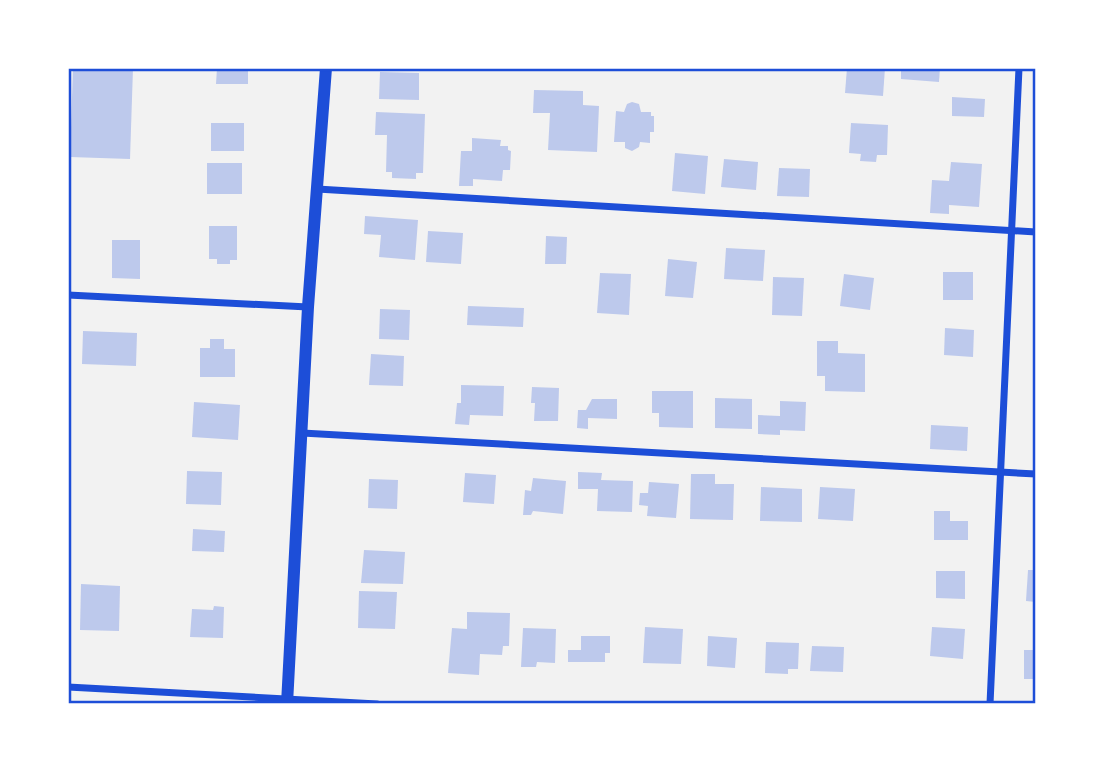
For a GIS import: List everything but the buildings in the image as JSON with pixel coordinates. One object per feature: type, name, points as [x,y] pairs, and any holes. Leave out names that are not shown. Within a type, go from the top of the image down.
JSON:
[{"type":"street","points":[[287,701],[308,307],[326,68]]},
{"type":"street","points":[[990,704],[1019,68]]},
{"type":"street","points":[[317,189],[1036,232]]},
{"type":"street","points":[[68,295],[308,307]]},
{"type":"street","points":[[302,433],[1036,474]]},
{"type":"street","points":[[68,687],[377,704]]}]
